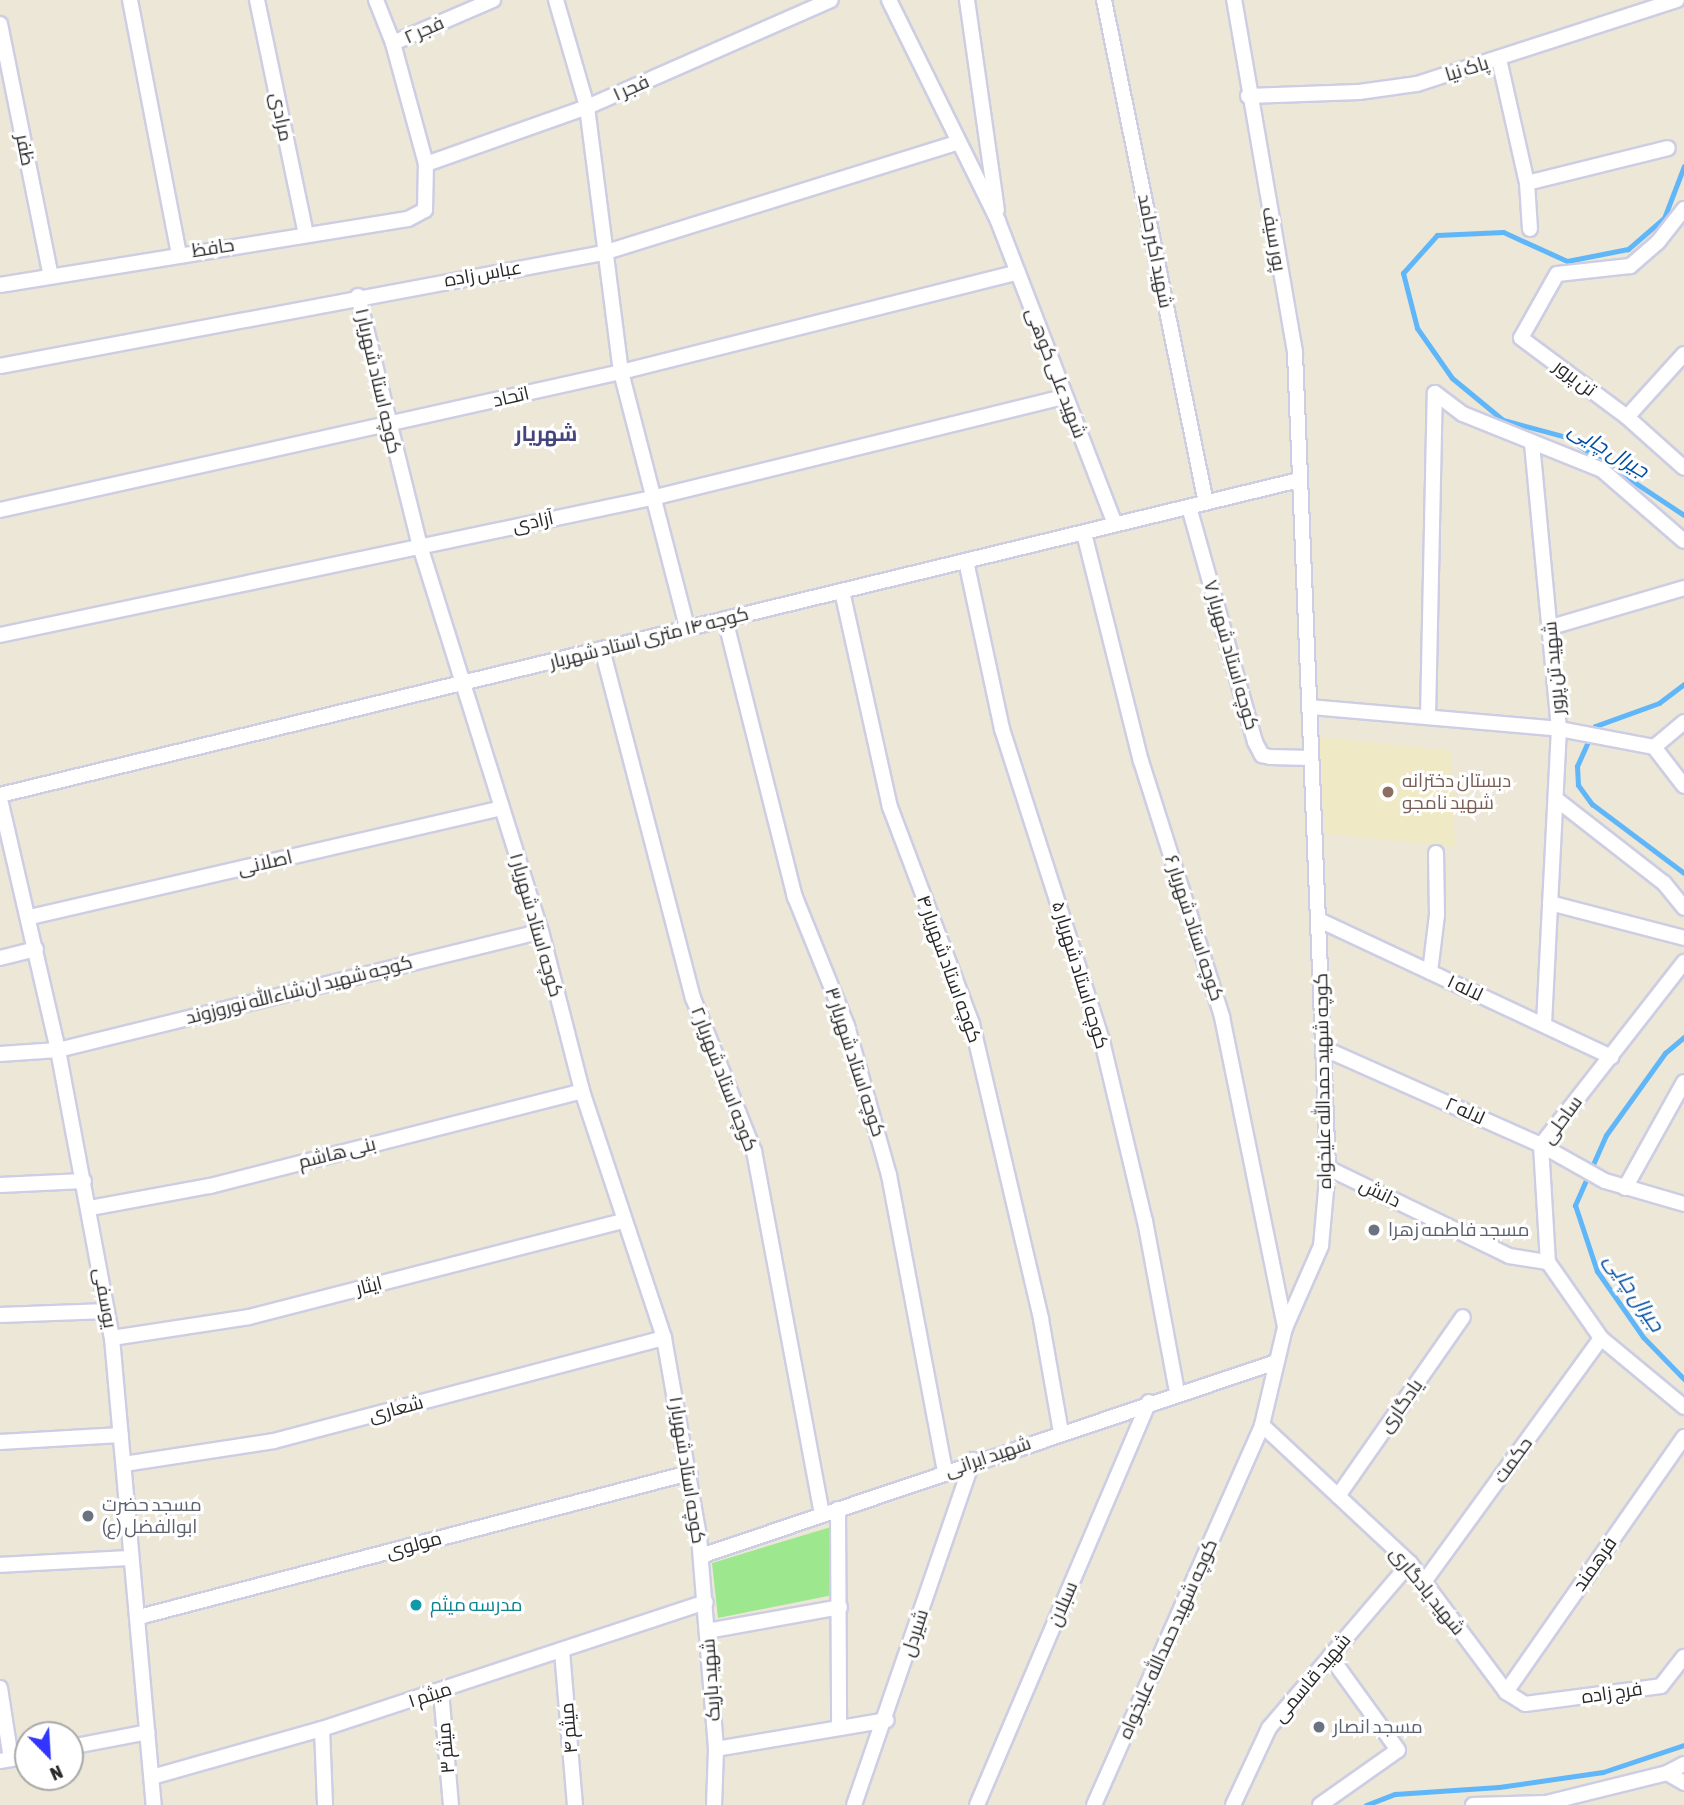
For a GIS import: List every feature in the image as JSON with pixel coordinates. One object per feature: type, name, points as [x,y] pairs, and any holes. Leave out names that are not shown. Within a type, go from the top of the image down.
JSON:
[{"type":"street","points":[[130,0],[179,254]]},
{"type":"street","name":"مرادی","points":[[257,0],[306,234]]},
{"type":"street","points":[[376,0],[393,43],[426,164]]},
{"type":"street","name":"فجر ۲","points":[[393,43],[493,0]]},
{"type":"street","points":[[556,0],[587,107],[603,253],[621,372],[687,628]]},
{"type":"street","name":"فجر ۱","points":[[426,164],[587,107],[831,0]]},
{"type":"street","name":"شهید علی کوهی","points":[[889,0],[957,144],[998,221],[1063,397],[1115,524]]},
{"type":"street","name":"شهید علی کوهی","points":[[967,0],[998,221]]},
{"type":"street","name":"شهید اکبر حامد","points":[[1104,0],[1206,503]]},
{"type":"street","name":"پور سیف","points":[[1234,0],[1248,96],[1295,352],[1299,480]]},
{"type":"street","name":"پاک نیا","points":[[1248,96],[1359,92],[1418,84],[1677,0]]},
{"type":"street","name":"ظفر","points":[[0,24],[51,276]]},
{"type":"street","points":[[1499,59],[1527,183],[1530,229]]},
{"type":"street","name":"عباس زاده","points":[[0,366],[358,296],[603,253],[957,144]]},
{"type":"street","points":[[1527,183],[1668,148]]},
{"type":"street","name":"حافظ","points":[[0,285],[408,219],[425,210],[426,164]]},
{"type":"street","name":"تن پرور","points":[[1684,209],[1658,242],[1630,266],[1557,274],[1521,338],[1627,417],[1684,468]]},
{"type":"street","name":"اتحاد","points":[[0,510],[621,372],[1018,272]]},
{"type":"street","name":"کوچه استاد شهریار ۱","points":[[358,296],[387,426],[420,546],[541,931],[582,1091],[622,1221],[664,1338],[701,1556]]},
{"type":"street","points":[[1627,417],[1684,354]]},
{"type":"street","points":[[1428,718],[1435,393],[1463,414],[1602,470],[1684,541]]},
{"type":"street","name":"آزادی","points":[[0,635],[652,498],[1063,397]]},
{"type":"street","name":"شهید تن پرور","points":[[1310,707],[1559,729],[1532,442]]},
{"type":"street","name":"کوچه ۱۴ متری استاد شهریار","points":[[0,797],[1299,480]]},
{"type":"street","name":"کوچه شهید حمدالله علیخواه","points":[[1094,1805],[1262,1425],[1285,1328],[1321,1245],[1328,1168],[1299,480]]},
{"type":"street","name":"کوچه استاد شهریار ۷","points":[[1189,507],[1255,742],[1262,755],[1311,758]]},
{"type":"street","name":"کوچه استاد شهریار ۶","points":[[1084,533],[1141,761],[1222,1017],[1285,1328]]},
{"type":"street","name":"کوچه استاد شهریار ۵","points":[[966,561],[1002,729],[1101,1041],[1145,1222],[1177,1392]]},
{"type":"street","points":[[1551,627],[1684,588]]},
{"type":"street","name":"کوچه استاد شهریار ۴","points":[[842,591],[890,807],[972,1024],[1041,1319],[1060,1433]]},
{"type":"street","name":"کوچه استاد شهریار ۳","points":[[724,619],[795,897],[847,1026],[890,1175],[945,1472]]},
{"type":"street","name":"کوچه استاد شهریار ۲","points":[[602,649],[693,998],[754,1151],[822,1514]]},
{"type":"street","points":[[1654,747],[1684,722]]},
{"type":"street","points":[[1544,1024],[1559,729],[1654,747],[1684,786]]},
{"type":"street","name":"یوسفی","points":[[0,797],[4,827],[30,917],[58,1050],[90,1208],[112,1338],[154,1805]]},
{"type":"street","points":[[1556,799],[1664,883],[1684,908]]},
{"type":"street","name":"اصلانی","points":[[30,917],[501,808]]},
{"type":"street","points":[[1430,972],[1437,915],[1436,852]]},
{"type":"street","points":[[1550,903],[1684,938]]},
{"type":"street","name":"لاله ۱","points":[[1319,920],[1611,1057]]},
{"type":"street","name":"کوچه شهید ان‌شاءالله نوروزوند","points":[[0,1054],[58,1050],[541,931]]},
{"type":"street","points":[[0,958],[36,949]]},
{"type":"street","name":"ساحلی","points":[[1548,1262],[1541,1145],[1684,962]]},
{"type":"street","name":"لاله ۲","points":[[1322,1048],[1541,1145],[1605,1181],[1684,1204]]},
{"type":"street","points":[[1625,1188],[1684,1082]]},
{"type":"street","name":"بنی هاشم","points":[[90,1208],[210,1186],[582,1091]]},
{"type":"street","name":"دانش","points":[[1328,1168],[1509,1255],[1548,1262]]},
{"type":"street","points":[[0,1185],[84,1181]]},
{"type":"street","name":"ایثار","points":[[112,1338],[249,1317],[622,1221]]},
{"type":"street","points":[[1548,1262],[1601,1338],[1684,1407]]},
{"type":"street","points":[[0,1315],[107,1311]]},
{"type":"street","name":"یادگاری","points":[[1338,1496],[1463,1317]]},
{"type":"street","name":"شعاری","points":[[124,1464],[274,1441],[664,1338]]},
{"type":"street","name":"حکمت","points":[[1424,1583],[1601,1338]]},
{"type":"street","name":"شهید ایرانی","points":[[701,1556],[973,1460],[1276,1362]]},
{"type":"street","name":"سبلان","points":[[977,1805],[1149,1402]]},
{"type":"street","name":"شهید یادگاری","points":[[1262,1425],[1410,1563],[1506,1692],[1525,1704]]},
{"type":"street","points":[[0,1442],[121,1435]]},
{"type":"street","name":"فرهمند","points":[[1506,1692],[1684,1437]]},
{"type":"street","name":"شیردل","points":[[854,1805],[887,1720],[973,1460]]},
{"type":"street","name":"مولوی","points":[[139,1617],[689,1473]]},
{"type":"street","points":[[838,1509],[839,1727]]},
{"type":"street","name":"شهید باریک","points":[[701,1556],[716,1749],[714,1805]]},
{"type":"street","points":[[0,1565],[131,1558]]},
{"type":"street","name":"شهید قاسمی","points":[[1233,1805],[1269,1728],[1410,1563]]},
{"type":"street","name":"میثم ۱","points":[[152,1777],[322,1730],[705,1602]]},
{"type":"street","points":[[708,1631],[840,1607]]},
{"type":"street","name":"میثم ۴","points":[[562,1651],[575,1805]]},
{"type":"street","points":[[1320,1805],[1398,1750],[1330,1656]]},
{"type":"street","name":"فرج زاده","points":[[1525,1704],[1661,1686],[1684,1657]]},
{"type":"street","points":[[0,1688],[6,1760]]},
{"type":"street","name":"میثم ۳","points":[[441,1691],[451,1805]]},
{"type":"street","points":[[716,1749],[887,1720]]},
{"type":"street","points":[[322,1730],[325,1805]]},
{"type":"street","points":[[84,1744],[148,1732]]},
{"type":"street","points":[[1473,1805],[1546,1803],[1667,1773],[1684,1764]]},
{"type":"street","points":[[1667,1773],[1684,1783]]},
{"type":"shaded area","name":"دبستان دخترانه شهید نامجو","points":[[1318,737],[1451,751],[1455,847],[1326,834]]},
{"type":"green space","points":[[831,1527],[838,1594],[718,1618],[712,1563]]},
{"type":"waterway","name":"جیرال چایی","points":[[1684,166],[1664,218],[1628,249],[1567,261],[1503,232],[1437,235],[1403,273],[1417,328],[1452,378],[1503,420],[1566,437],[1684,515]]},
{"type":"waterway","name":"جیرال چایی","points":[[1684,684],[1659,703],[1595,726],[1577,766],[1578,785],[1592,804],[1684,873]]},
{"type":"waterway","name":"جیرال چایی","points":[[1684,1037],[1665,1053],[1606,1135],[1575,1205],[1597,1271],[1643,1337],[1684,1379]]},
{"type":"waterway","name":"جیرال چایی","points":[[1366,1805],[1395,1794],[1499,1787],[1603,1772],[1684,1745]]},
{"type":"place","name":"دبستان دخترانه شهید نامجو","points":[[1388,792]]},
{"type":"place","name":"مسجد فاطمه زهرا","points":[[1374,1230]]},
{"type":"place","name":"مسجد حضرت ابوالفضل (ع)","points":[[88,1516]]},
{"type":"place","name":"مدرسه میثم","points":[[416,1605]]},
{"type":"place","name":"مسجد انصار","points":[[1319,1727]]},
{"type":"district","name":"شهریار","points":[[546,433]]}]
